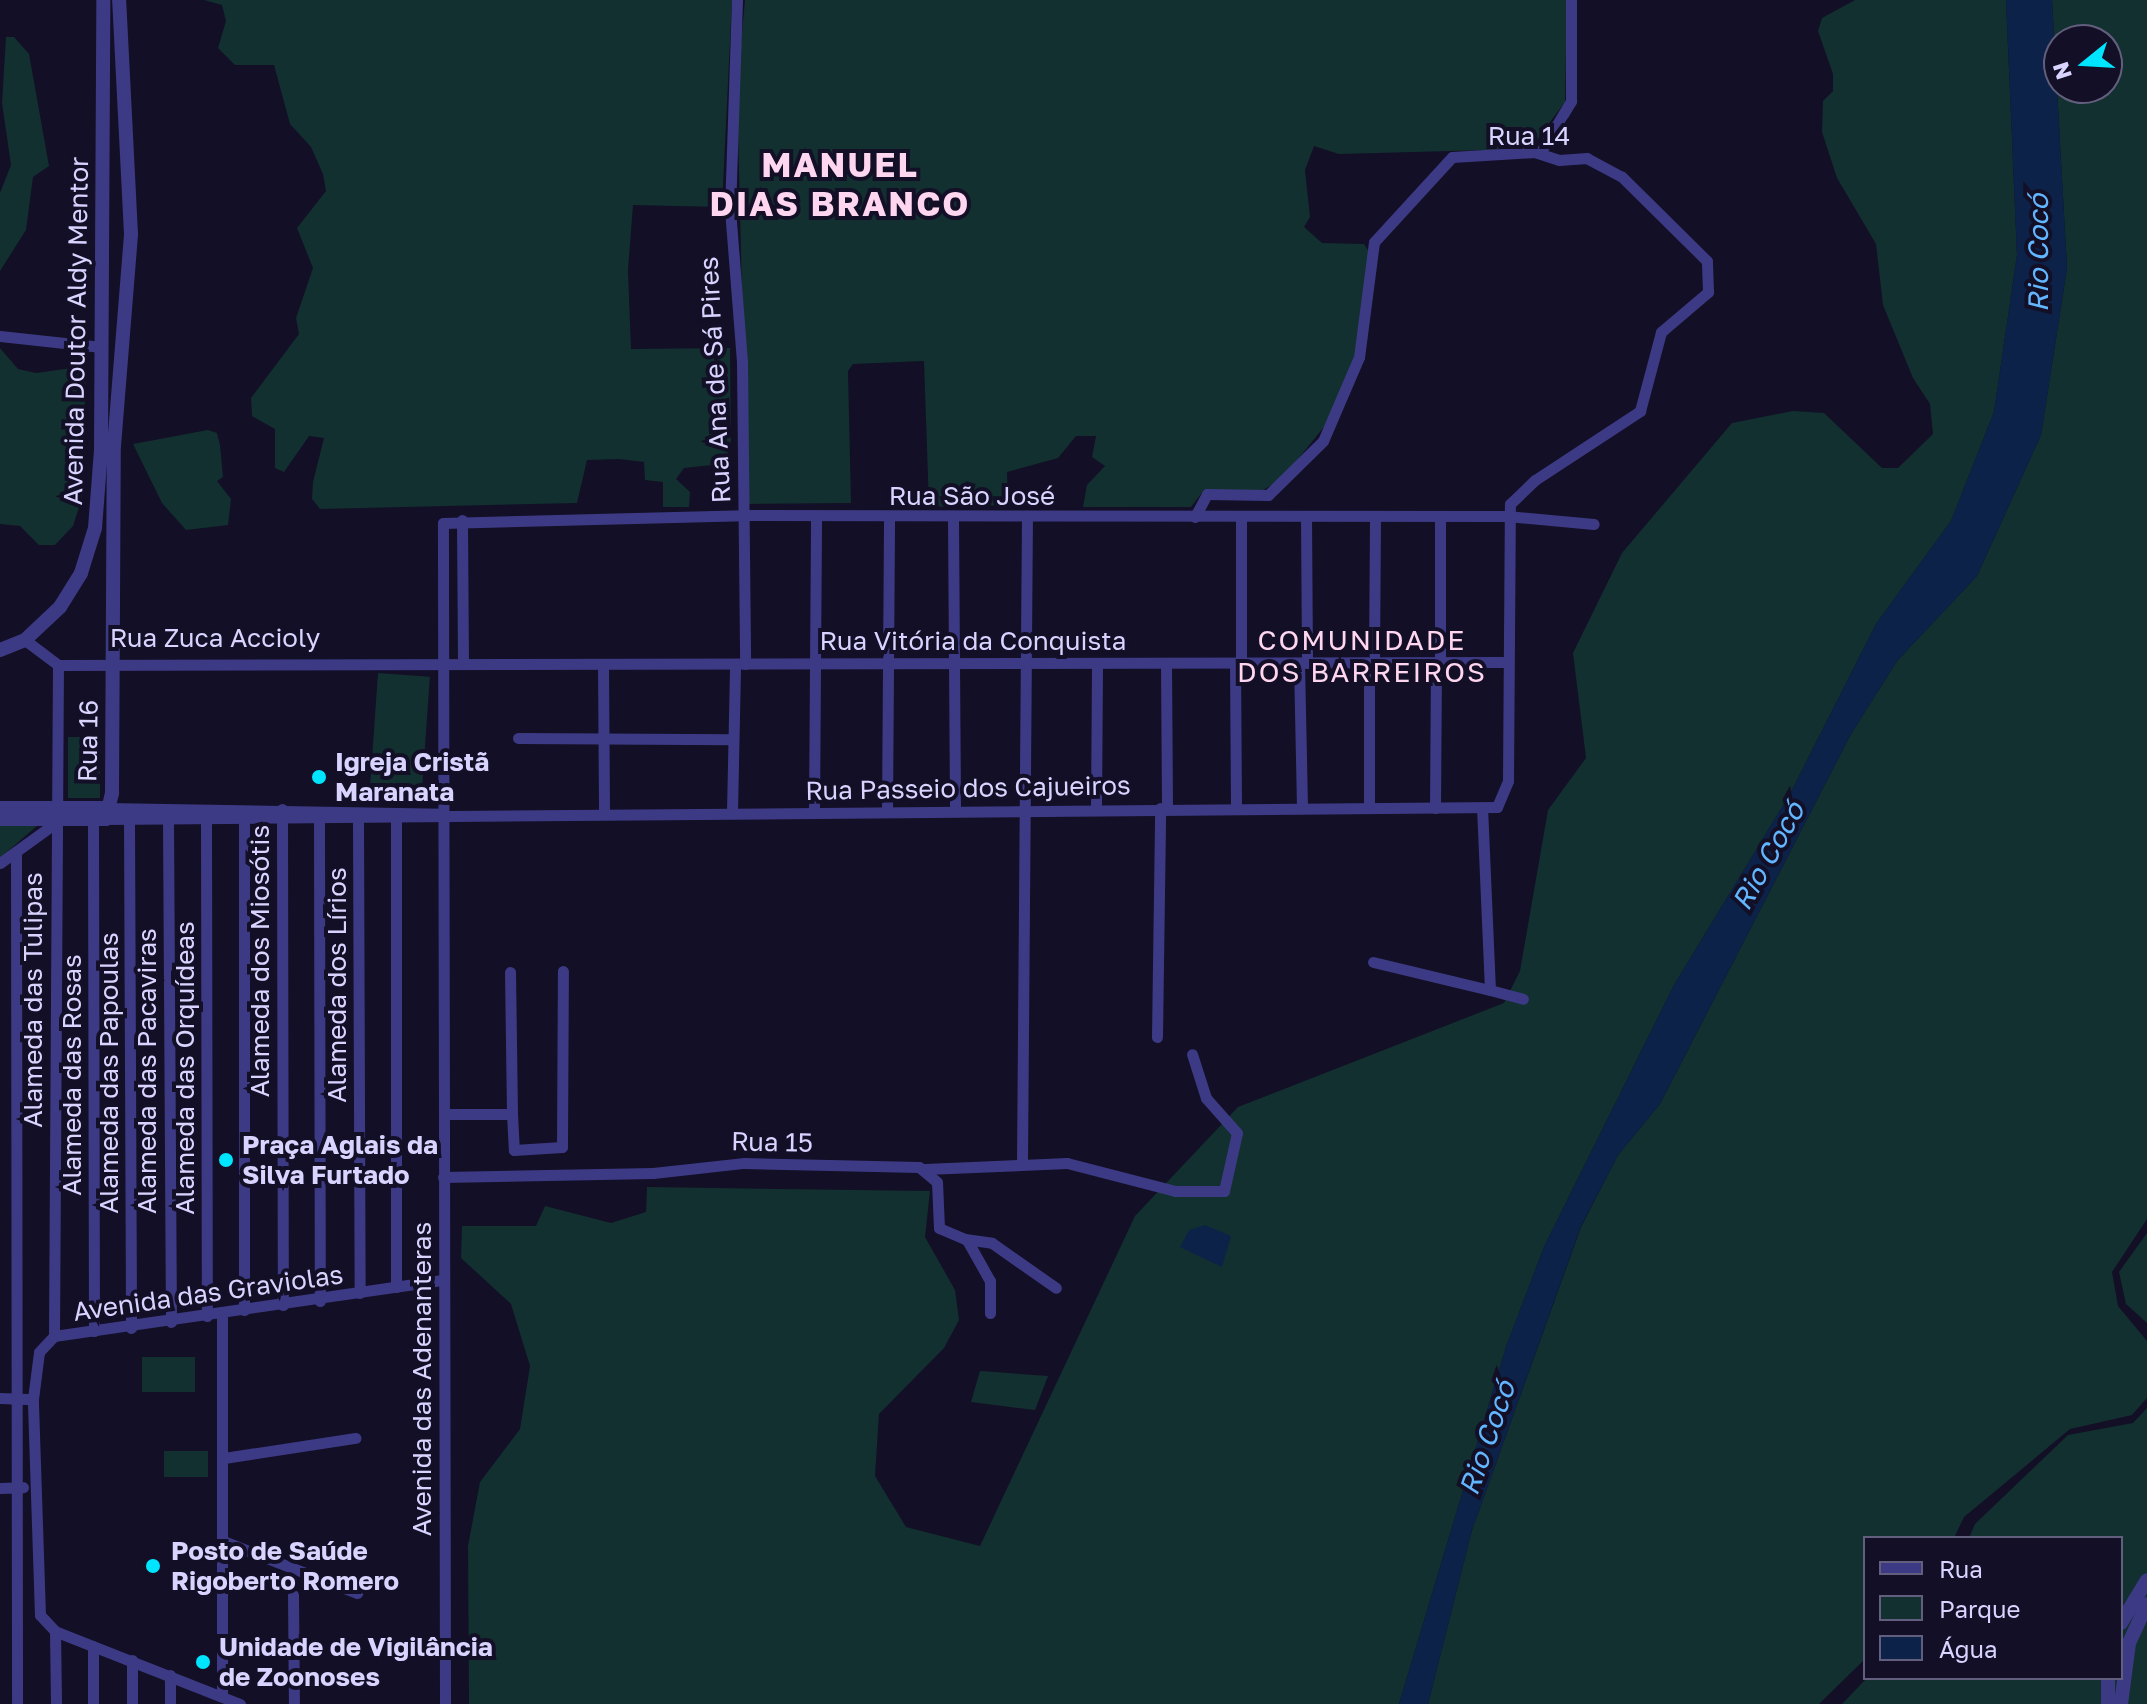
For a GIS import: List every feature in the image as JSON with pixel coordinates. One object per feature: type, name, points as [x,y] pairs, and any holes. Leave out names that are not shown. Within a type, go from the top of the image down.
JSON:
[{"type":"street","name":"Avenida Doutor Aldy Mentor","points":[[25,640],[75,587],[95,528],[104,262],[103,0]]},
{"type":"street","name":"Avenida Doutor Aldy Mentor","points":[[112,662],[114,446],[131,219],[119,0]]},
{"type":"street","name":"Rua Ana de Sá Pires","points":[[732,812],[733,739],[740,664],[743,515],[742,362],[730,209],[737,0]]},
{"type":"street","points":[[1540,153],[1571,101],[1571,0]]},
{"type":"street","name":"Rua 14","points":[[1195,517],[1207,494],[1268,495],[1323,441],[1359,357],[1374,242],[1446,160],[1540,153],[1559,160],[1587,158],[1622,177],[1703,255],[1711,278],[1708,292],[1661,332],[1640,411],[1520,491],[1506,516]]},
{"type":"street","points":[[103,218],[131,219]]},
{"type":"street","points":[[104,262],[114,253],[129,264]]},
{"type":"street","points":[[0,336],[101,347]]},
{"type":"street","name":"Rua São José","points":[[441,527],[462,520],[743,515],[953,519],[1506,516],[1594,524]]},
{"type":"street","points":[[814,812],[816,516]]},
{"type":"street","points":[[1302,808],[1306,516]]},
{"type":"street","points":[[1369,808],[1375,516]]},
{"type":"street","points":[[1435,808],[1440,516]]},
{"type":"street","points":[[1490,990],[1488,807],[1503,804],[1508,781],[1506,516]]},
{"type":"street","points":[[887,812],[889,517]]},
{"type":"street","points":[[1236,807],[1241,517]]},
{"type":"street","points":[[953,519],[955,811]]},
{"type":"street","points":[[1022,1164],[1027,519]]},
{"type":"street","points":[[462,520],[463,661]]},
{"type":"street","name":"Avenida das Adenanteras","points":[[441,527],[445,1704]]},
{"type":"street","points":[[0,650],[25,640],[58,665]]},
{"type":"street","name":"Rua Zuca Accioly","points":[[58,665],[112,662],[441,662]]},
{"type":"street","name":"Rua 16","points":[[102,815],[112,786],[112,662]]},
{"type":"street","name":"Rua Vitória da Conquista","points":[[441,662],[1506,662]]},
{"type":"street","points":[[1096,809],[1097,663]]},
{"type":"street","points":[[1157,1037],[1166,663]]},
{"type":"street","points":[[603,664],[604,811]]},
{"type":"street","name":"Alameda das Tulipas","points":[[54,1336],[58,665]]},
{"type":"street","points":[[518,738],[733,739]]},
{"type":"street","name":"Rua Passeio dos Cajueiros","points":[[442,814],[1488,807]]},
{"type":"street","points":[[0,808],[55,817]]},
{"type":"street","points":[[0,819],[102,815],[442,814]]},
{"type":"street","points":[[102,815],[129,819],[244,821],[282,815],[319,822],[396,820],[442,814]]},
{"type":"street","name":"Alameda das Rosas","points":[[94,1331],[102,815]]},
{"type":"street","name":"Alameda dos Miosótis","points":[[282,815],[283,1305]]},
{"type":"street","points":[[0,863],[16,854],[55,817]]},
{"type":"street","name":"Alameda das Papoulas","points":[[129,819],[131,1328]]},
{"type":"street","name":"Alameda das Pacaviras","points":[[168,820],[171,1322]]},
{"type":"street","name":"Alameda das Orquídeas","points":[[206,820],[207,1316]]},
{"type":"street","name":"Alameda dos Lírios","points":[[358,820],[360,1293]]},
{"type":"street","points":[[396,820],[396,1287]]},
{"type":"street","points":[[244,821],[244,1310]]},
{"type":"street","points":[[319,822],[320,1301]]},
{"type":"street","points":[[16,854],[17,1704]]},
{"type":"street","points":[[1373,962],[1523,999]]},
{"type":"street","points":[[510,972],[514,1150],[562,1147],[563,971]]},
{"type":"street","name":"Rua 15","points":[[443,1177],[653,1173],[744,1163],[925,1169],[1067,1163],[1175,1191],[1224,1191],[1237,1133],[1206,1098],[1192,1054]]},
{"type":"street","points":[[444,1114],[512,1114]]},
{"type":"street","points":[[925,1169],[938,1187],[939,1228],[965,1239],[992,1243],[1056,1288]]},
{"type":"street","points":[[965,1239],[994,1289],[990,1313]]},
{"type":"street","name":"Avenida das Graviolas","points":[[55,1631],[36,1604],[33,1399],[36,1359],[54,1336],[320,1301],[444,1280]]},
{"type":"street","points":[[222,1314],[222,1696]]},
{"type":"street","points":[[0,1398],[33,1399]]},
{"type":"street","points":[[224,1458],[355,1438]]},
{"type":"street","points":[[0,1488],[34,1487]]},
{"type":"street","points":[[223,1541],[357,1593]]},
{"type":"street","points":[[2123,1620],[2147,1580]]},
{"type":"street","points":[[293,1595],[294,1704]]},
{"type":"street","points":[[2121,1704],[2129,1643],[2147,1604]]},
{"type":"street","points":[[56,1704],[55,1631],[240,1704]]},
{"type":"street","points":[[93,1646],[93,1704]]},
{"type":"street","points":[[132,1660],[132,1704]]},
{"type":"street","points":[[170,1675],[170,1704]]},
{"type":"street","points":[[2108,1680],[2108,1704]]},
{"type":"street","points":[[208,1690],[208,1704]]},
{"type":"green space","points":[[204,0],[732,0],[722,207],[633,205],[628,270],[631,349],[730,348],[731,463],[684,468],[676,479],[690,492],[689,507],[663,507],[663,482],[645,480],[644,462],[619,459],[587,460],[577,503],[320,509],[312,499],[324,438],[309,436],[284,472],[275,468],[275,429],[252,416],[251,398],[299,334],[296,318],[313,268],[297,228],[326,191],[323,174],[311,147],[290,124],[274,65],[235,65],[218,48],[226,21],[222,5]]},
{"type":"green space","points":[[745,0],[1567,0],[1565,102],[1530,149],[1339,154],[1314,146],[1305,170],[1310,217],[1304,227],[1322,243],[1364,244],[1369,252],[1359,343],[1332,417],[1281,480],[1263,490],[1204,490],[1191,507],[1083,507],[1087,485],[1105,466],[1092,457],[1096,436],[1076,436],[1058,458],[1007,472],[1008,505],[929,507],[924,361],[853,364],[848,371],[851,503],[747,504],[737,87]]},
{"type":"green space","points":[[1855,0],[2006,0],[2017,255],[1994,412],[1951,521],[1876,624],[1790,794],[1674,985],[1544,1247],[1506,1347],[1399,1704],[469,1704],[468,1546],[480,1482],[520,1429],[530,1366],[511,1304],[461,1258],[462,1226],[536,1226],[545,1206],[611,1223],[646,1212],[647,1187],[930,1191],[925,1237],[955,1290],[959,1320],[944,1348],[879,1414],[875,1476],[906,1527],[980,1546],[1135,1216],[1238,1107],[1504,1003],[1520,971],[1548,810],[1586,758],[1573,653],[1622,553],[1732,423],[1793,411],[1824,413],[1882,468],[1898,468],[1933,434],[1930,404],[1913,378],[1883,305],[1876,244],[1837,178],[1822,132],[1823,101],[1833,91],[1833,74],[1818,31],[1822,18]]},
{"type":"green space","points":[[2052,0],[2147,0],[2147,1219],[2112,1272],[2118,1306],[2147,1341],[2147,1398],[2132,1415],[2070,1429],[1964,1517],[1955,1536],[1863,1536],[1863,1661],[1819,1704],[1428,1704],[1472,1530],[1581,1227],[1618,1155],[1660,1104],[1851,734],[1897,661],[1977,576],[2041,435],[2067,268],[2058,104],[2123,104],[2123,24],[2053,24]]},
{"type":"green space","points":[[6,37],[14,37],[29,54],[49,166],[33,177],[26,230],[0,271],[0,193],[11,165],[2,103]]},
{"type":"green space","points":[[0,348],[18,369],[36,373],[86,366],[82,498],[73,526],[55,545],[39,545],[20,526],[0,524]]},
{"type":"green space","points":[[208,430],[217,433],[220,445],[223,477],[217,481],[231,499],[228,525],[186,530],[162,503],[133,444]]},
{"type":"green space","points":[[378,673],[430,677],[421,799],[369,796]]},
{"type":"green space","points":[[68,737],[100,737],[100,798],[68,798]]},
{"type":"green space","points":[[0,825],[38,825],[0,858]]},
{"type":"green space","points":[[2147,1233],[2147,1323],[2126,1304],[2119,1272]]},
{"type":"green space","points":[[142,1357],[195,1357],[195,1392],[142,1392]]},
{"type":"green space","points":[[980,1371],[1048,1376],[1035,1410],[971,1402]]},
{"type":"green space","points":[[2147,1408],[2147,1704],[1842,1704],[1865,1680],[2123,1680],[2123,1536],[1970,1536],[1975,1524],[2068,1435],[2133,1423]]},
{"type":"green space","points":[[164,1451],[208,1451],[208,1477],[164,1477]]},
{"type":"water","name":"Rio Cocó","points":[[2006,0],[2052,0],[2053,24],[2043,24],[2043,104],[2058,104],[2067,268],[2041,435],[1977,576],[1897,661],[1851,734],[1660,1104],[1618,1155],[1581,1226],[1472,1530],[1428,1704],[1399,1704],[1506,1347],[1544,1247],[1674,985],[1790,794],[1876,624],[1951,521],[1994,412],[2017,255]]},
{"type":"water","points":[[1205,1225],[1231,1236],[1222,1267],[1180,1247],[1189,1230]]},
{"type":"place","name":"Igreja Cristã Maranata","points":[[319,777]]},
{"type":"place","name":"Praça Aglais da Silva Furtado","points":[[226,1160]]},
{"type":"place","name":"Posto de Saúde Rigoberto Romero","points":[[153,1566]]},
{"type":"place","name":"Unidade de Vigilância de Zoonoses","points":[[203,1662]]},
{"type":"district","name":"MANUEL DIAS BRANCO","points":[[840,184]]},
{"type":"district","name":"COMUNIDADE DOS BARREIROS","points":[[1362,656]]}]
